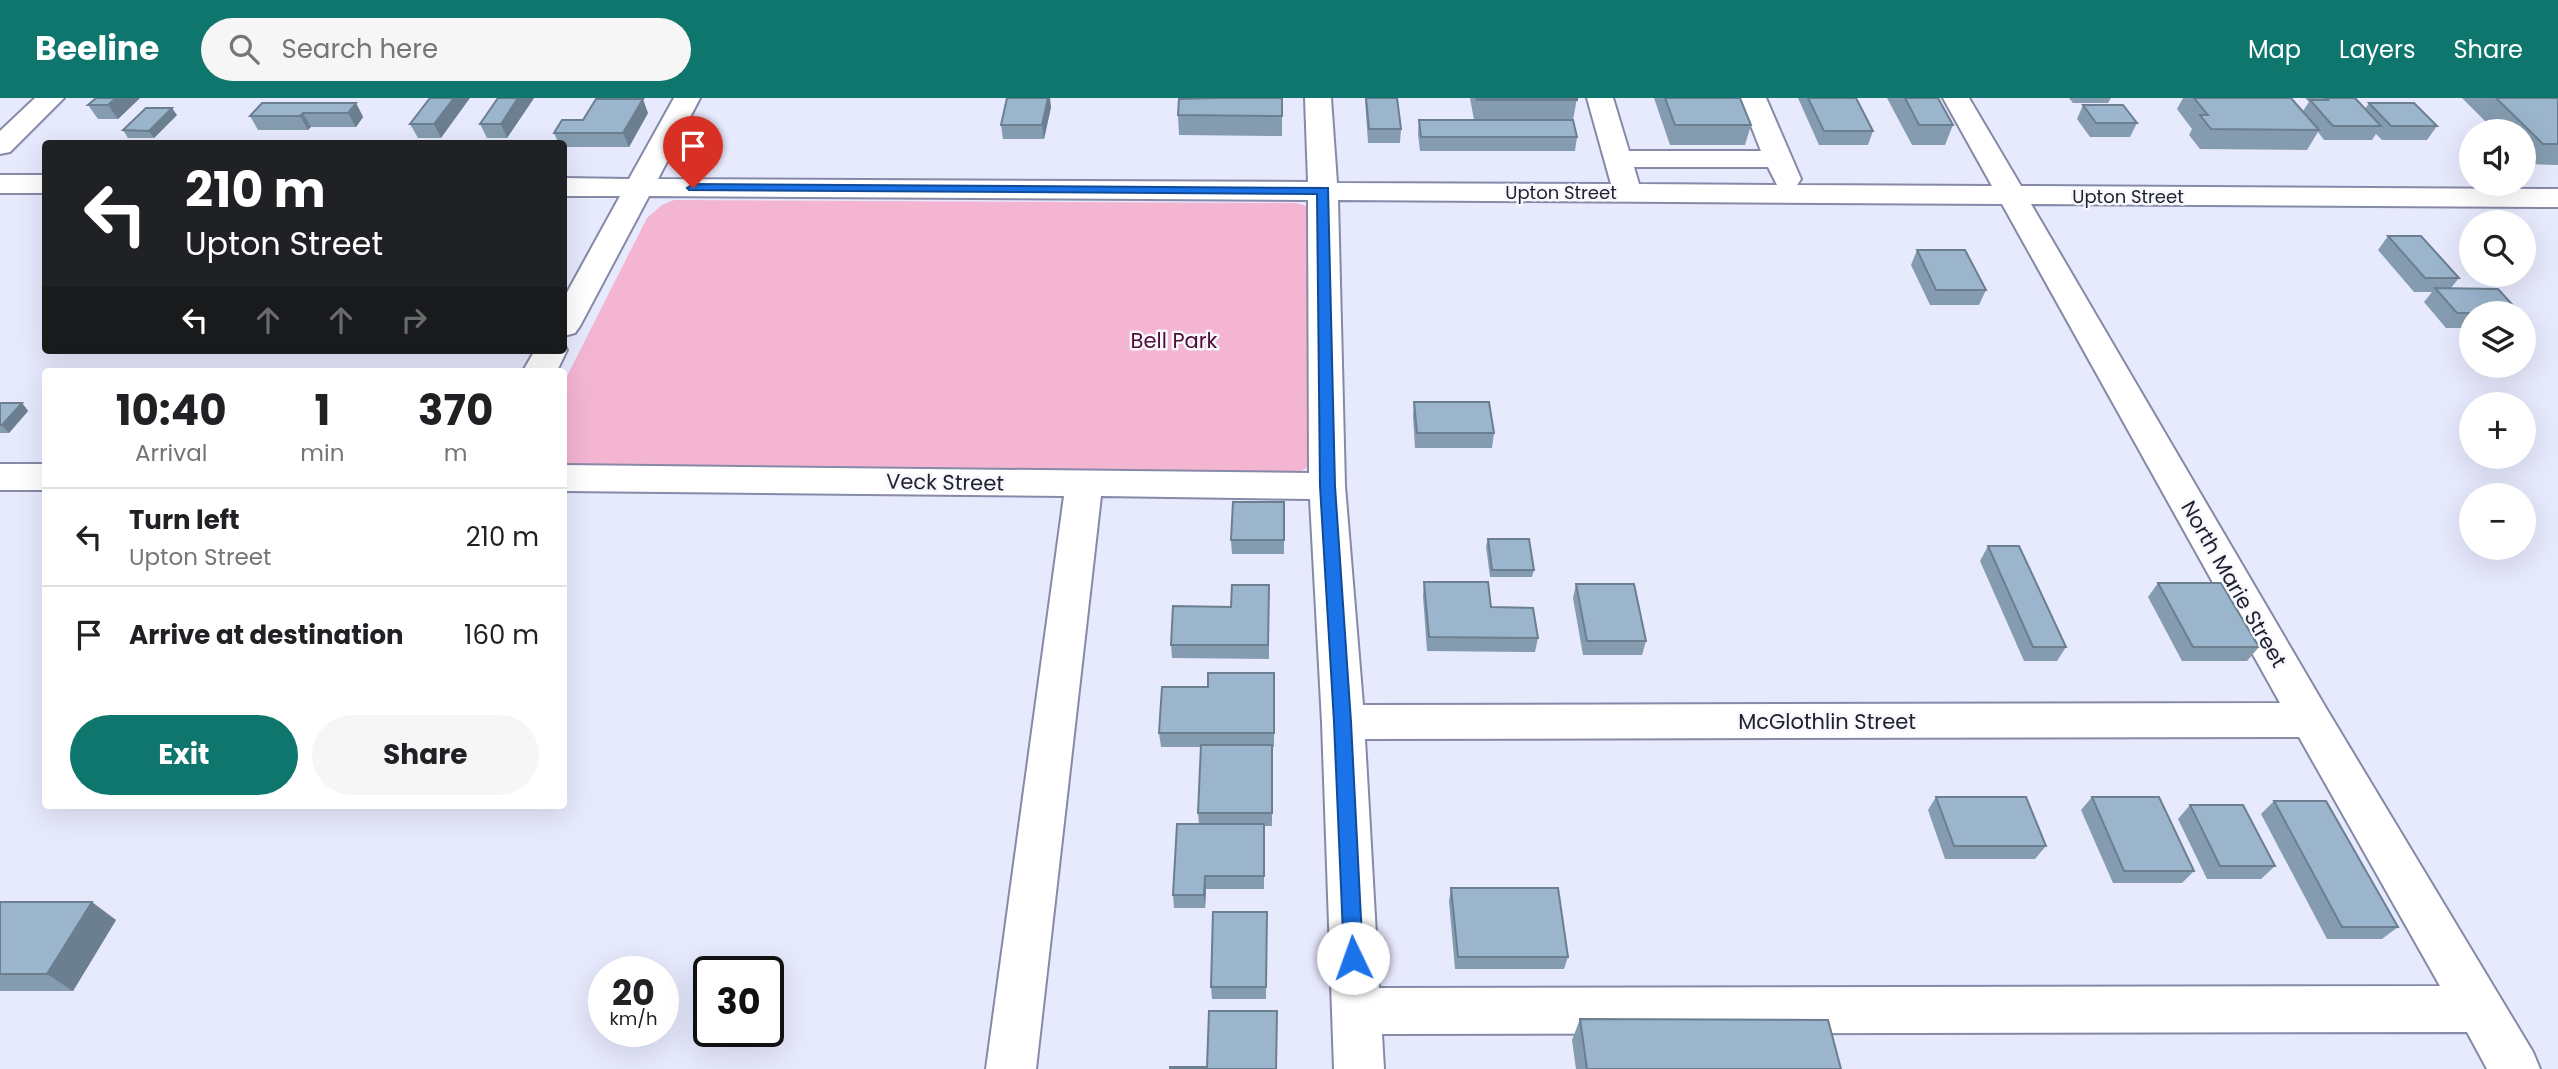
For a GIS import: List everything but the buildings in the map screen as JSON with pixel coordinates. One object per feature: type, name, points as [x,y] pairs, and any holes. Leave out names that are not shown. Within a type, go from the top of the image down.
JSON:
[{"type":"street","points":[[0,146],[51,98]]},
{"type":"street","points":[[567,320],[687,98]]},
{"type":"street","points":[[1318,98],[1323,190],[1327,486],[1343,722],[1359,1069]]},
{"type":"street","points":[[1600,98],[1627,192]]},
{"type":"street","points":[[1753,98],[1794,194]]},
{"type":"street","name":"North Marie Street","points":[[1956,98],[2311,720],[2515,1069]]},
{"type":"street","points":[[1618,159],[1778,159]]},
{"type":"street","points":[[0,184],[42,184]]},
{"type":"street","name":"Upton Street","points":[[567,187],[2558,198]]},
{"type":"street","points":[[0,478],[42,477]]},
{"type":"street","name":"Veck Street","points":[[567,478],[1327,486]]},
{"type":"street","points":[[1010,1069],[1084,484]]},
{"type":"street","name":"McGlothlin Street","points":[[1343,722],[2311,720]]},
{"type":"street","points":[[1356,1011],[2480,1009]]},
{"type":"green space","name":"Bell Park","points":[[674,200],[1296,203],[1306,206],[1309,215],[1314,463],[1294,476],[1279,478],[567,467],[567,376],[647,218],[662,205]]},
{"type":"route","points":[[693,188],[1323,190],[1327,486],[1343,722],[1353,958]]}]
